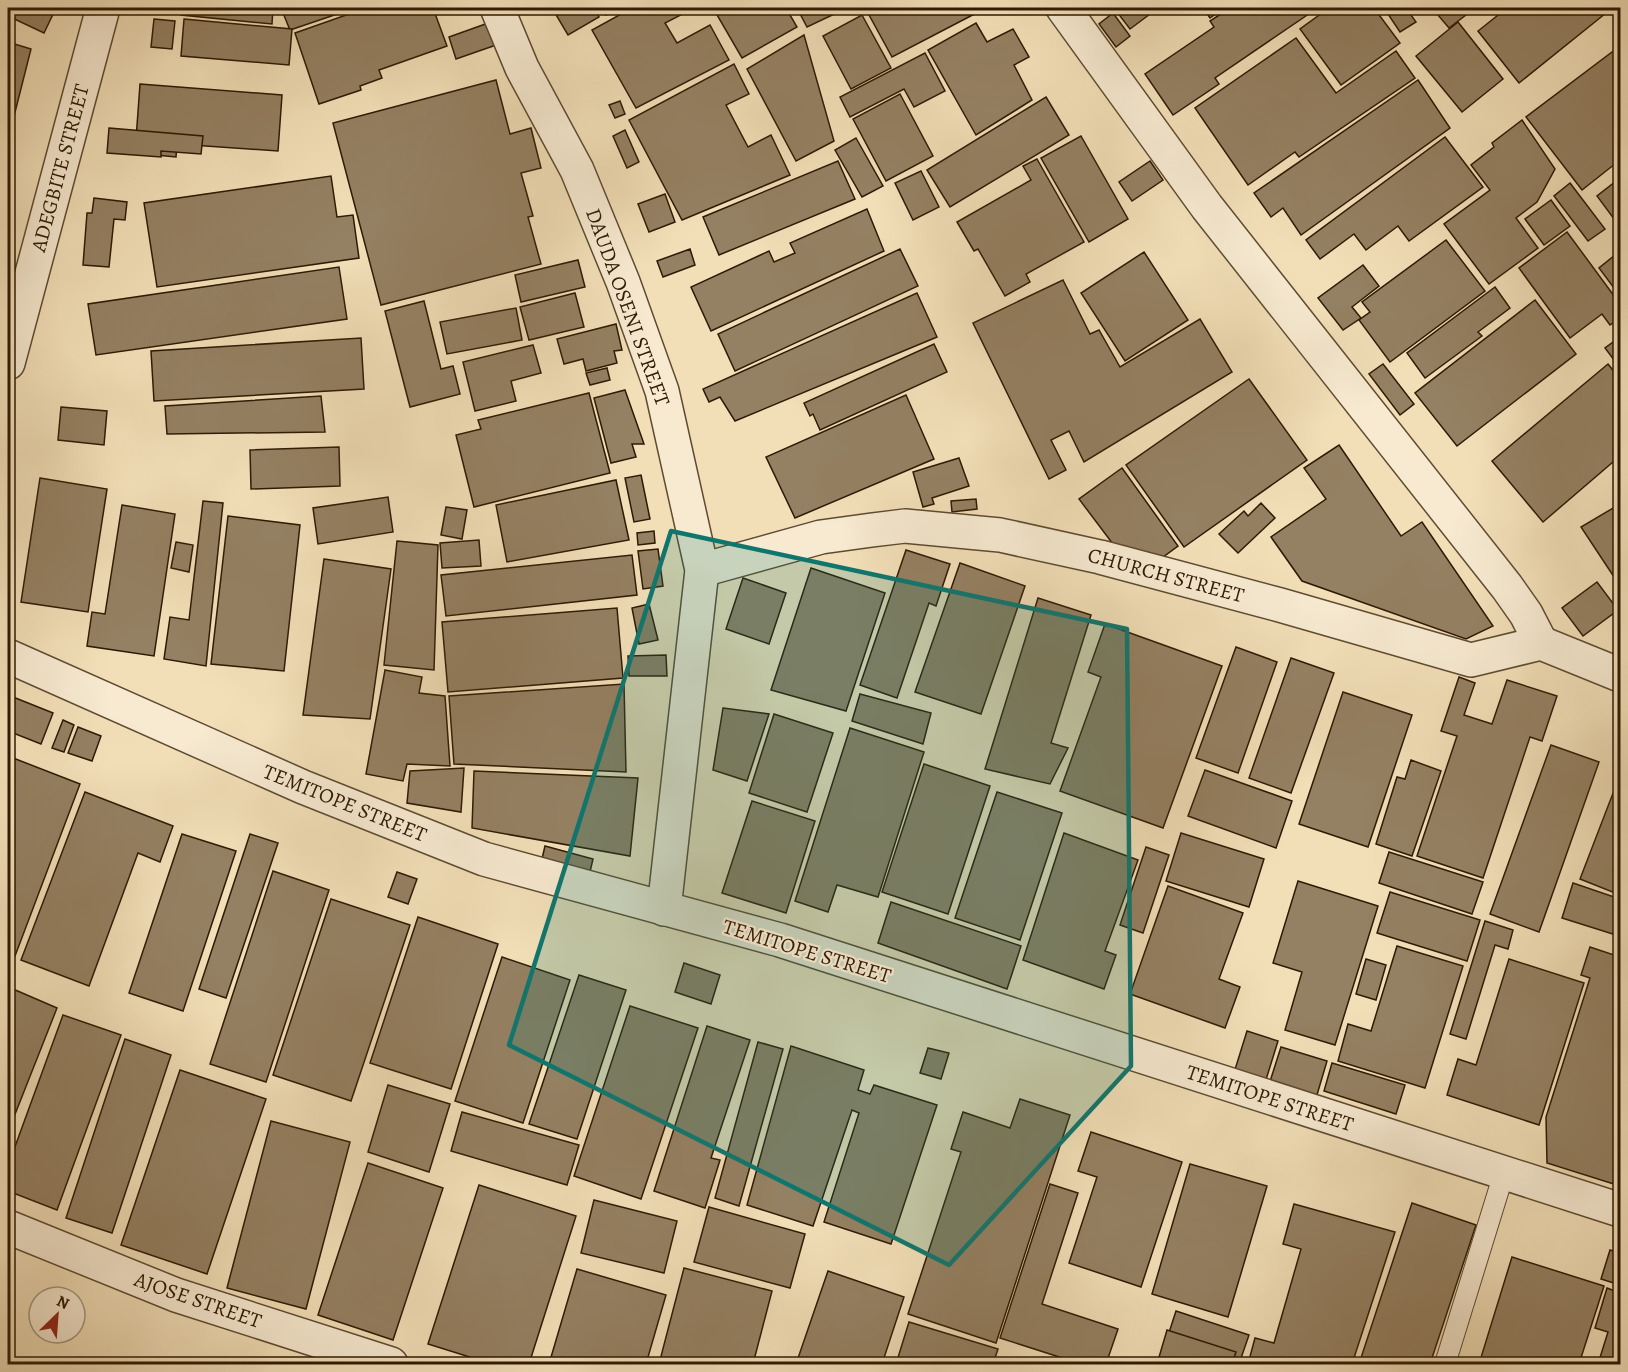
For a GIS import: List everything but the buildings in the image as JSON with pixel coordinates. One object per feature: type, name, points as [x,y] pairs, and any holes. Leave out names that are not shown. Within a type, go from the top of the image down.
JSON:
[{"type":"street","name":"ADEGBITE STREET","points":[[8,363],[103,8]]},
{"type":"street","name":"DAUDA OSENI STREET","points":[[497,8],[522,68],[577,170],[623,282],[658,380],[702,570],[664,909]]},
{"type":"street","points":[[1063,8],[1207,207],[1507,587],[1526,614],[1541,643],[1620,675]]},
{"type":"street","name":"CHURCH STREET","points":[[702,570],[821,537],[905,526],[1000,535],[1100,557],[1472,660],[1541,643]]},
{"type":"street","name":"TEMITOPE STREET","points":[[8,656],[303,787],[484,860],[780,940],[1620,1210]]},
{"type":"street","name":"AJOSE STREET","points":[[8,1227],[176,1295],[391,1365]]},
{"type":"lane","points":[[1445,1365],[1504,1173]]},
{"type":"highlighted area","points":[[671,531],[1127,629],[1131,1066],[949,1265],[509,1045]]}]
